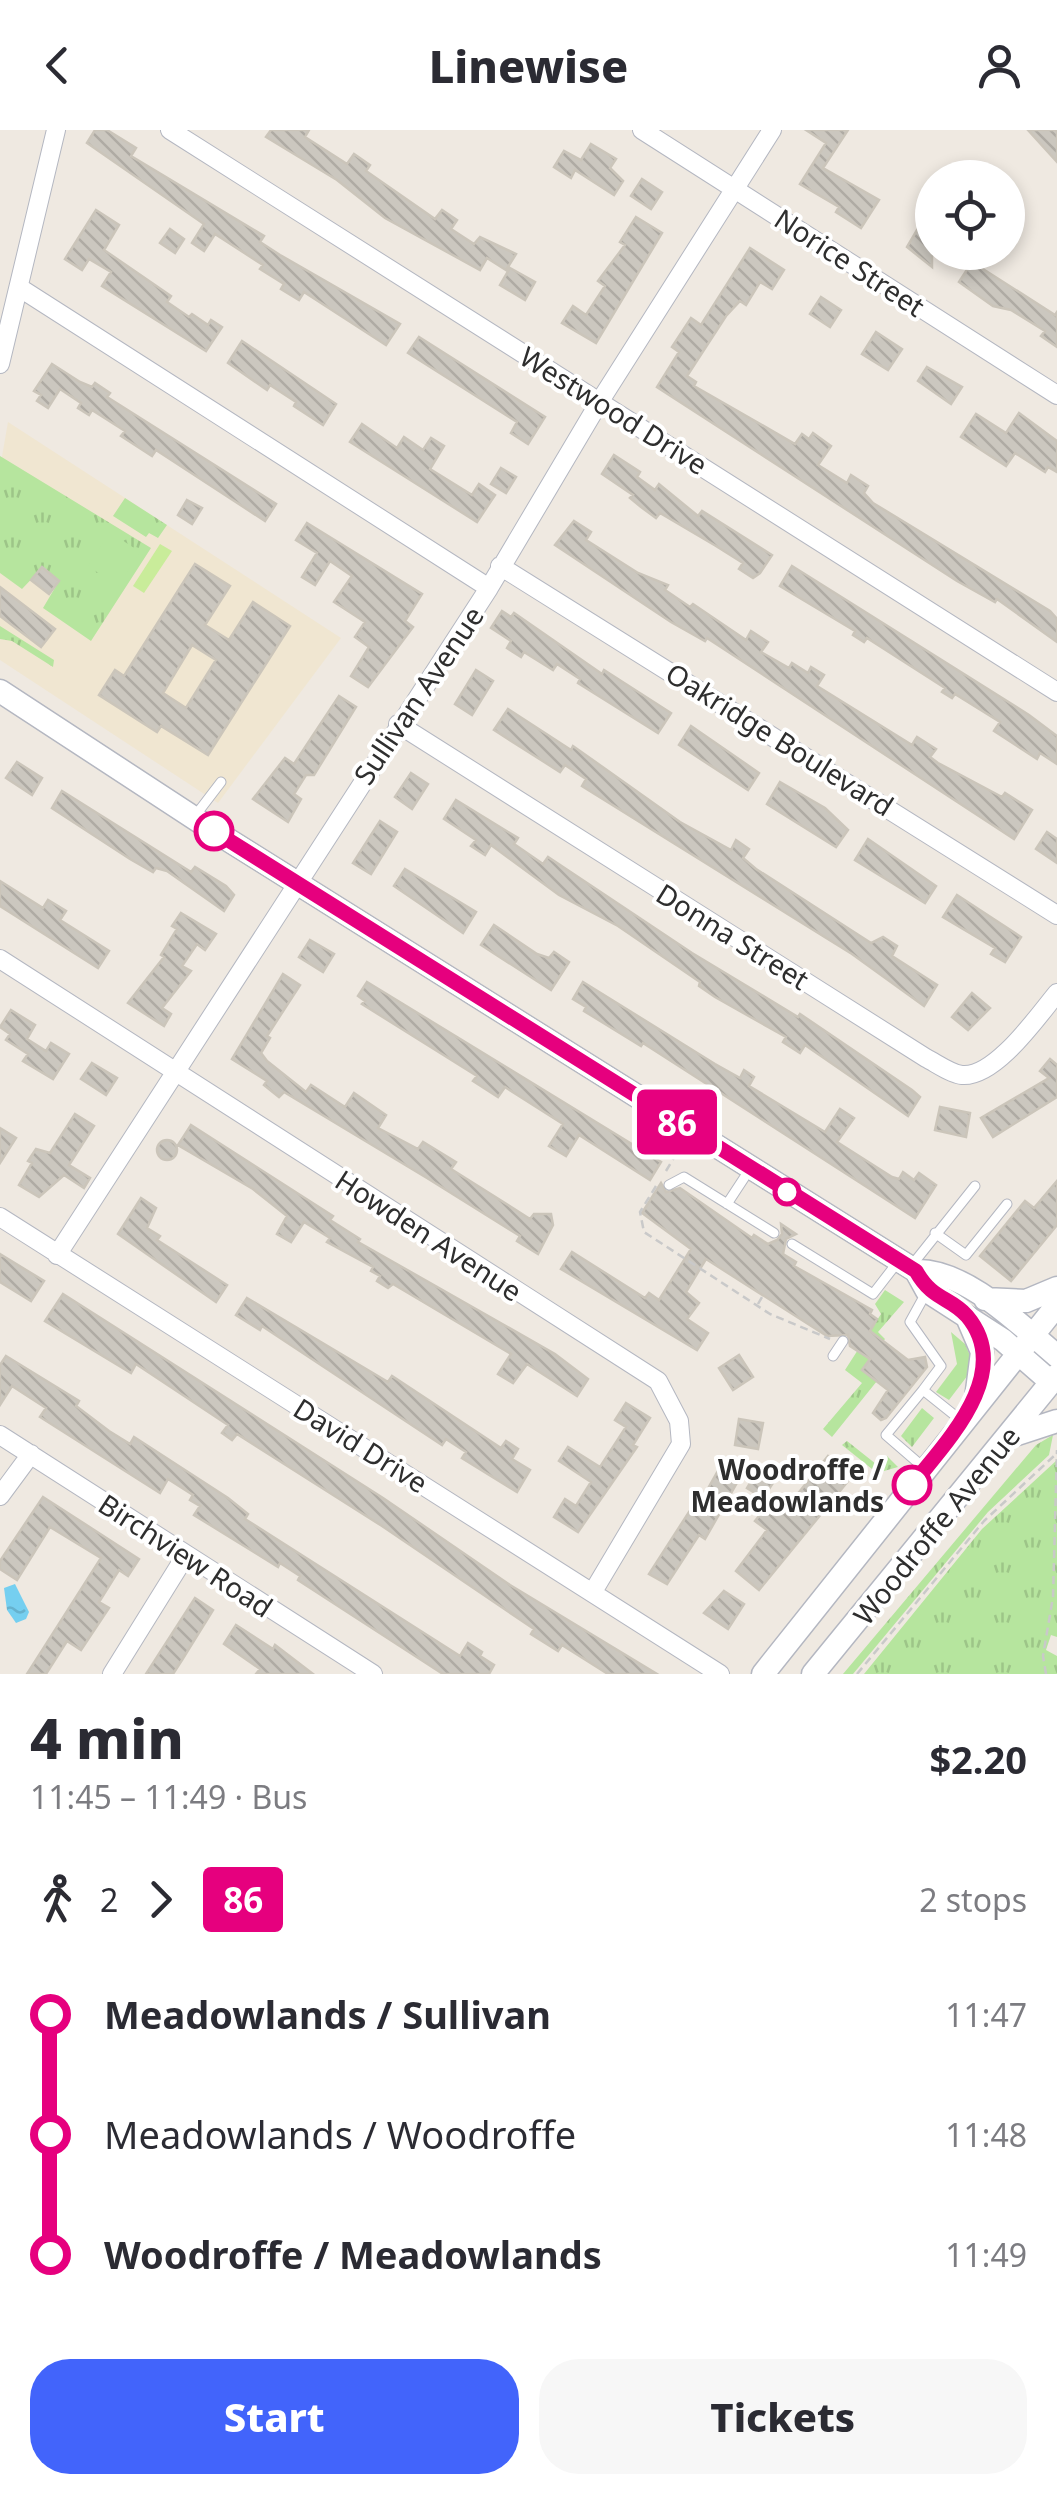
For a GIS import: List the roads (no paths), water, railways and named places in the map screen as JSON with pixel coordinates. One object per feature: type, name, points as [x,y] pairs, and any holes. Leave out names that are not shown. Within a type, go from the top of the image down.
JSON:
[{"type":"main road","points":[[0,691],[913,1272],[965,1314],[1057,1356]]},
{"type":"main road","points":[[913,1272],[937,1270],[985,1300],[1054,1379]]},
{"type":"main road","points":[[985,1300],[1026,1301],[1057,1288]]},
{"type":"main road","name":"Woodroffe Avenue","points":[[763,1674],[1057,1306]]},
{"type":"main road","points":[[965,1314],[982,1352],[968,1415]]},
{"type":"main road","name":"Woodroffe Avenue","points":[[813,1674],[1054,1379]]},
{"type":"main road","points":[[1008,1436],[1057,1421]]},
{"type":"street","points":[[0,364],[56,130]]},
{"type":"street","name":"Westwood Drive","points":[[170,130],[1057,692]]},
{"type":"street","name":"Norice Street","points":[[642,130],[1057,395]]},
{"type":"street","name":"Sullivan Avenue","points":[[57,1255],[489,588],[600,400],[772,130]]},
{"type":"street","points":[[20,288],[489,588]]},
{"type":"street","name":"Oakridge Boulevard","points":[[500,566],[600,624],[1057,915]]},
{"type":"street","name":"Donna Street","points":[[398,724],[926,1058],[961,1075],[978,1072],[1005,1054],[1057,993]]},
{"type":"street","name":"Howden Avenue","points":[[0,959],[658,1381],[679,1421],[681,1444],[594,1590]]},
{"type":"street","name":"David Drive","points":[[0,1217],[594,1590],[720,1674]]},
{"type":"street","name":"Birchview Road","points":[[0,1435],[373,1674]]},
{"type":"street","points":[[0,1496],[30,1454]]},
{"type":"street","points":[[112,1674],[186,1555]]},
{"type":"lane","points":[[194,818],[221,782]]},
{"type":"lane","points":[[726,1204],[750,1168]]},
{"type":"lane","points":[[669,1185],[684,1177],[774,1233]]},
{"type":"lane","points":[[926,1468],[886,1434],[942,1366],[910,1322],[913,1272],[935,1233],[976,1186]]},
{"type":"lane","points":[[935,1233],[966,1255],[1007,1204]]},
{"type":"lane","points":[[792,1244],[873,1294]]},
{"type":"lane","points":[[866,1306],[873,1294],[913,1272]]},
{"type":"lane","points":[[833,1356],[842,1343]]},
{"type":"lane","points":[[923,1390],[968,1415]]},
{"type":"water","points":[[15,1584],[29,1612],[26,1619],[16,1623],[7,1610],[4,1588]]},
{"type":"place","name":"Woodroffe / Meadowlands","points":[[912,1485]]}]
